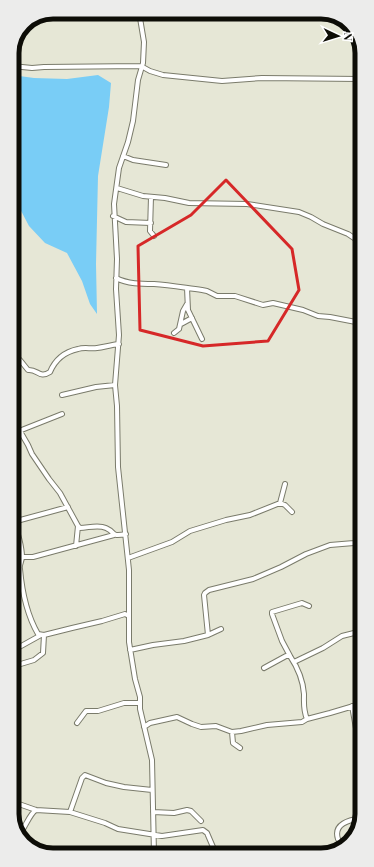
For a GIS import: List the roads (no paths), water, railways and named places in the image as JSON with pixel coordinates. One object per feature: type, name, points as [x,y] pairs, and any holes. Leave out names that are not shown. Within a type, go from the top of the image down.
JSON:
[{"type":"street","points":[[140,19],[144,42],[142,66],[138,80],[133,121],[124,156],[119,168],[113,216],[119,344],[115,385],[117,406],[118,467],[128,558],[130,650],[140,694],[140,709],[151,756],[154,848]]},
{"type":"street","points":[[19,67],[32,68],[142,66],[150,71],[163,75],[222,82],[262,78],[355,79]]},
{"type":"street","points":[[124,156],[133,160],[166,166]]},
{"type":"street","points":[[117,188],[143,196],[176,199],[189,202],[247,204],[299,212],[348,234],[355,239]]},
{"type":"street","points":[[151,197],[150,231],[154,236]]},
{"type":"street","points":[[113,216],[126,222],[151,223]]},
{"type":"street","points":[[116,278],[142,285],[154,284],[207,291],[217,296],[236,296],[263,304],[273,303],[296,310],[303,310],[318,316],[355,322]]},
{"type":"street","points":[[187,288],[187,304],[202,339]]},
{"type":"street","points":[[174,333],[179,329],[183,311],[187,304]]},
{"type":"street","points":[[181,324],[192,318]]},
{"type":"street","points":[[19,360],[28,370],[44,375],[50,372],[53,364],[61,356],[74,350],[119,344]]},
{"type":"street","points":[[62,395],[96,387],[115,385]]},
{"type":"street","points":[[62,414],[19,431],[49,480],[60,493],[78,526],[76,546]]},
{"type":"street","points":[[280,503],[285,484]]},
{"type":"street","points":[[128,558],[172,542],[190,531],[226,520],[250,515],[280,503],[285,505],[292,512]]},
{"type":"street","points":[[19,521],[68,507]]},
{"type":"street","points":[[78,526],[80,528],[93,526],[106,528],[114,535]]},
{"type":"street","points":[[19,559],[33,557],[114,535],[117,536],[126,534]]},
{"type":"street","points":[[19,541],[22,558],[20,569],[23,594],[35,628],[38,634],[42,635]]},
{"type":"street","points":[[208,635],[204,595],[209,590],[253,579],[306,554],[330,545],[355,543]]},
{"type":"street","points":[[307,719],[303,707],[304,693],[299,670],[282,641],[272,612],[302,603],[309,606]]},
{"type":"street","points":[[19,647],[42,635],[125,614],[129,616]]},
{"type":"street","points":[[130,650],[152,645],[184,641],[208,635],[221,629]]},
{"type":"street","points":[[294,662],[323,648],[342,636],[355,633]]},
{"type":"street","points":[[19,664],[34,660],[43,653],[42,635]]},
{"type":"street","points":[[264,668],[286,656],[290,656]]},
{"type":"street","points":[[77,723],[86,711],[98,711],[124,703],[140,703]]},
{"type":"street","points":[[352,706],[355,723]]},
{"type":"street","points":[[144,726],[150,723],[177,717],[201,727],[216,726],[232,732],[267,725],[302,722],[307,719],[330,714],[355,706]]},
{"type":"street","points":[[232,732],[234,743],[240,748]]},
{"type":"street","points":[[70,812],[82,778],[85,775],[106,783],[124,787],[152,790]]},
{"type":"street","points":[[19,804],[36,810],[70,812],[118,829],[167,836],[190,831],[206,831],[213,848]]},
{"type":"street","points":[[23,830],[27,825],[32,812],[36,810]]},
{"type":"street","points":[[153,812],[174,813],[187,810],[191,811],[200,821]]},
{"type":"street","points":[[338,839],[337,830],[342,824],[354,820]]},
{"type":"water","points":[[98,75],[111,83],[109,107],[98,176],[96,264],[97,314],[90,304],[82,281],[67,253],[45,243],[29,226],[19,207],[19,76],[67,79]]}]
